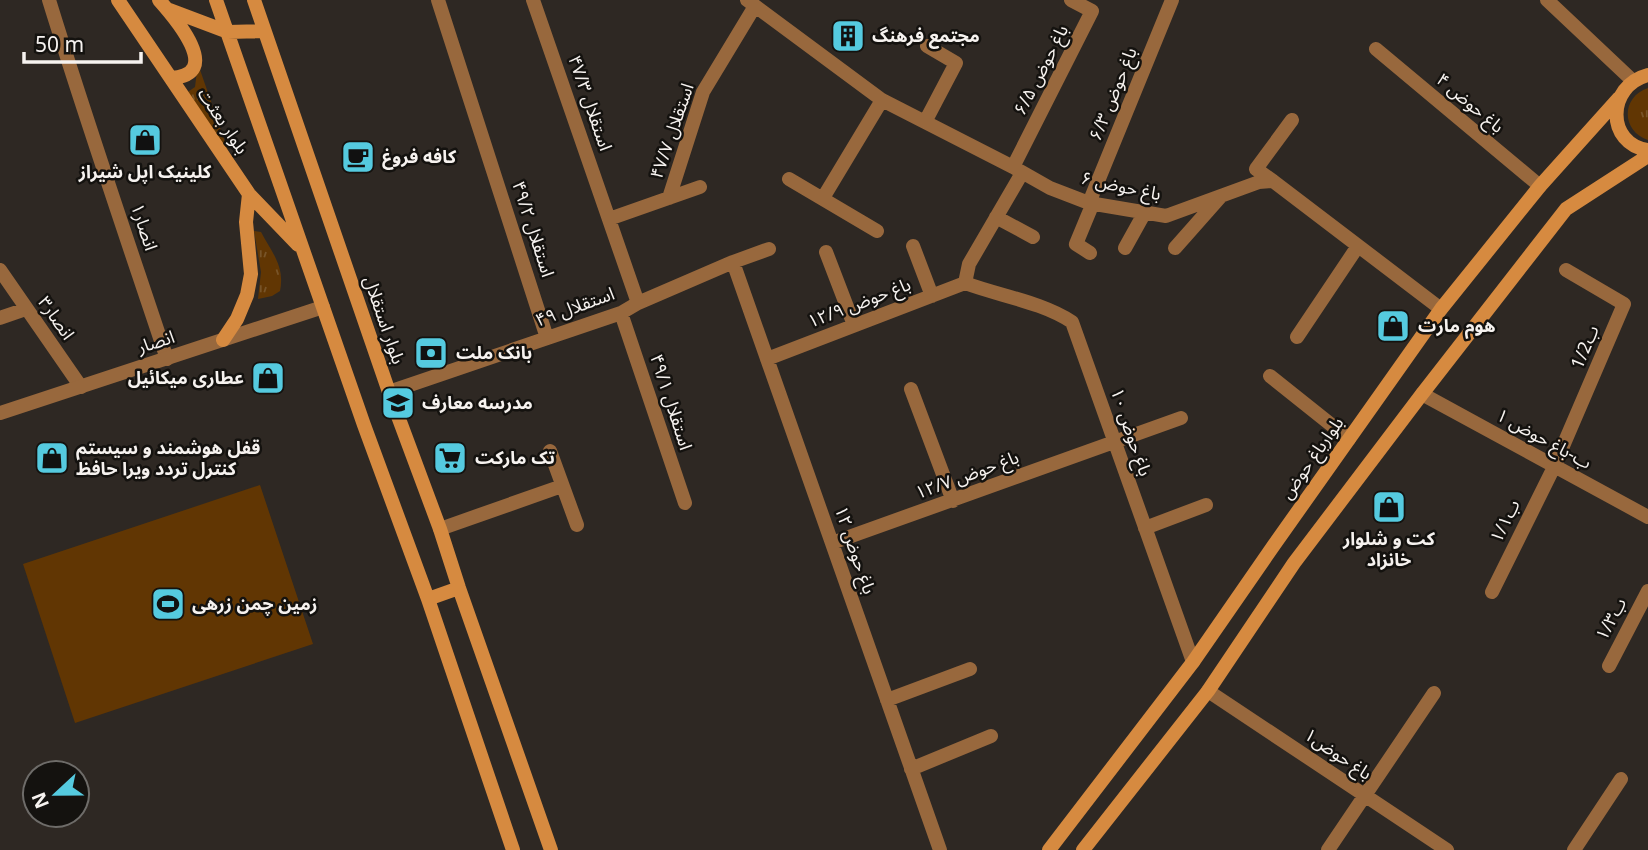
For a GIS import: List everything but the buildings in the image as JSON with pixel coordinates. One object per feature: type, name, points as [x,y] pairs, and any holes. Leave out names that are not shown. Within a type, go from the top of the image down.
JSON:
[{"type":"main road","name":"بلوار بعثت","points":[[118,0],[249,194],[302,248]]},
{"type":"main road","points":[[216,0],[364,425],[428,599],[513,850]]},
{"type":"main road","name":"بلوار استقلال","points":[[254,0],[551,850]]},
{"type":"main road","points":[[163,4],[194,48],[196,56],[194,69],[185,77],[171,78]]},
{"type":"main road","points":[[163,4],[228,32],[263,31]]},
{"type":"main road","name":"بلوارباغ حوض","points":[[1049,850],[1194,662],[1441,309],[1540,186],[1625,89],[1642,75]]},
{"type":"main road","points":[[1083,850],[1208,691],[1286,574],[1566,209],[1648,153],[1631,144],[1622,134],[1617,123],[1619,98]]},
{"type":"main road","points":[[223,340],[237,319],[247,295],[251,274],[246,222],[249,194]]},
{"type":"main road","points":[[1264,560],[1286,574]]},
{"type":"main road","points":[[428,599],[459,588]]},
{"type":"street","name":"انصار۱","points":[[49,0],[82,108],[167,359]]},
{"type":"street","name":"۴۹/۲ استقلال","points":[[438,0],[547,338]]},
{"type":"street","name":"۴۷/۳ استقلال","points":[[533,0],[638,303]]},
{"type":"street","name":"۶/۵ باغ حوض","points":[[1017,170],[1092,11],[1071,0]]},
{"type":"street","name":"۶/۳ باغ حوض","points":[[1090,253],[1076,244],[1172,0]]},
{"type":"street","points":[[1547,0],[1642,75]]},
{"type":"street","name":"۶ باغ حوض","points":[[750,2],[882,100],[1050,188],[1091,203],[1166,216],[1259,182],[1273,181]]},
{"type":"street","name":"۴۷/۷ استقلال","points":[[669,198],[703,92],[750,2]]},
{"type":"street","points":[[925,122],[956,63],[927,46]]},
{"type":"street","name":"۴ باغ حوض","points":[[1376,50],[1540,186]]},
{"type":"street","points":[[823,198],[882,100]]},
{"type":"street","points":[[1292,120],[1256,169],[1441,309]]},
{"type":"street","points":[[965,283],[969,264],[996,217],[1017,170]]},
{"type":"street","points":[[789,180],[877,231]]},
{"type":"street","points":[[610,219],[700,187]]},
{"type":"street","points":[[1175,248],[1222,195]]},
{"type":"street","points":[[1125,247],[1145,212]]},
{"type":"street","points":[[996,217],[1033,237]]},
{"type":"street","points":[[913,246],[932,296]]},
{"type":"street","points":[[1297,337],[1358,246]]},
{"type":"street","name":"۴۹ استقلال","points":[[389,392],[621,313],[638,303],[769,249]]},
{"type":"street","points":[[826,251],[854,325]]},
{"type":"street","name":"۱۲ باغ حوض","points":[[733,262],[940,850]]},
{"type":"street","name":"انصار۳","points":[[0,270],[81,387]]},
{"type":"street","name":"1/2ب","points":[[1554,467],[1624,304],[1566,270]]},
{"type":"street","name":"۱۲/۹ باغ حوض","points":[[767,359],[965,283]]},
{"type":"street","name":"۱۰ باغ حوض","points":[[965,283],[1057,312],[1073,322],[1194,662]]},
{"type":"street","name":"انصار","points":[[0,413],[323,307]]},
{"type":"street","points":[[0,318],[26,309]]},
{"type":"street","name":"۴۹/۱ استقلال","points":[[621,313],[685,503]]},
{"type":"street","points":[[1270,376],[1349,439]]},
{"type":"street","points":[[911,389],[953,501]]},
{"type":"street","name":"۱ ب-باغ حوض","points":[[1422,394],[1648,517]]},
{"type":"street","name":"۱۲/۷ باغ حوض","points":[[832,543],[1181,418]]},
{"type":"street","points":[[550,451],[577,525]]},
{"type":"street","name":"ب۱/۱","points":[[1492,592],[1554,467]]},
{"type":"street","points":[[440,529],[562,486]]},
{"type":"street","points":[[1145,527],[1206,505]]},
{"type":"street","name":"ب۱/۳","points":[[1609,666],[1648,591]]},
{"type":"street","points":[[887,700],[970,669]]},
{"type":"street","name":"باغ حوض۱","points":[[1208,691],[1447,850]]},
{"type":"street","points":[[1328,850],[1434,693]]},
{"type":"street","points":[[911,769],[991,736]]},
{"type":"street","points":[[1574,850],[1620,779]]},
{"type":"green space","points":[[198,64],[235,171],[182,96],[195,87]]},
{"type":"green space","points":[[1648,88],[1648,140],[1633,129],[1628,114],[1633,99]]},
{"type":"green space","points":[[254,231],[261,232],[281,274],[280,291],[258,299],[261,272]]},
{"type":"green space","name":"زمین چمن زرهی","points":[[260,485],[313,644],[75,723],[23,564]]},
{"type":"place","name":"مجتمع فرهنگ","points":[[848,36]]},
{"type":"place","name":"کلینیک اپل شیراز","points":[[145,140]]},
{"type":"place","name":"کافه فروغ","points":[[358,157]]},
{"type":"place","name":"هوم مارت","points":[[1393,326]]},
{"type":"place","name":"بانک ملت","points":[[431,353]]},
{"type":"place","name":"عطاری میکائیل","points":[[268,378]]},
{"type":"place","name":"مدرسه معارف","points":[[398,403]]},
{"type":"place","name":"قفل هوشمند و سیستم کنترل تردد ویرا حافظ","points":[[52,458]]},
{"type":"place","name":"تک مارکت","points":[[450,458]]},
{"type":"place","name":"کت و شلوار خانزاد","points":[[1389,507]]},
{"type":"place","name":"زمین چمن زرهی","points":[[168,604]]}]
